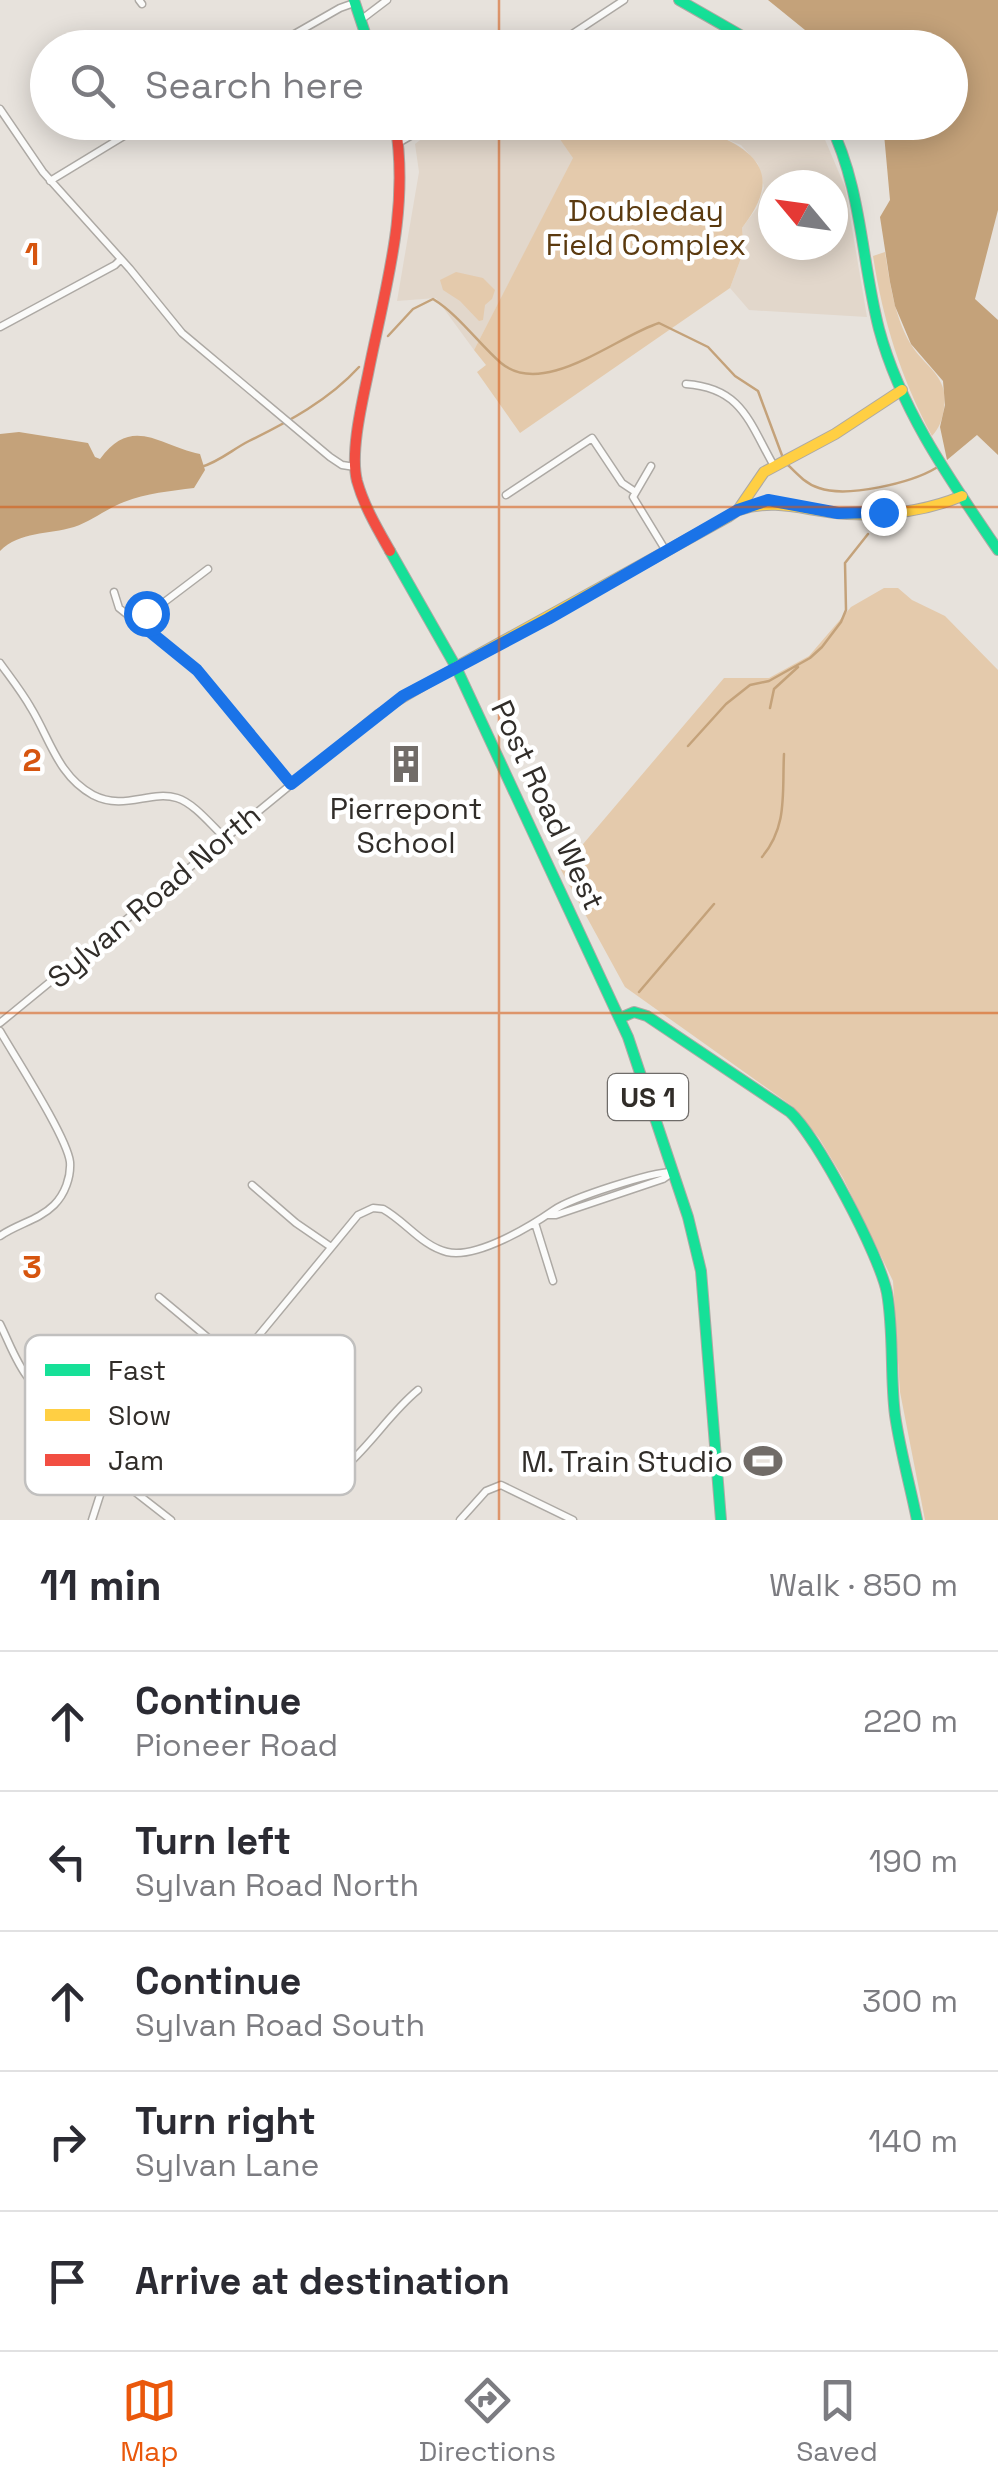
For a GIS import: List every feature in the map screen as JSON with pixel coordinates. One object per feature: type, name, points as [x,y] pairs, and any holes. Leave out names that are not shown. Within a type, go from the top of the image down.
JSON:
[{"type":"main road","points":[[679,0],[732,30]]},
{"type":"main road","points":[[355,2],[364,30]]},
{"type":"main road","points":[[837,140],[852,174],[877,322],[902,390],[940,464],[998,550]]},
{"type":"main road","name":"Post Road West","points":[[400,142],[402,208],[361,408],[354,466],[372,519],[456,667],[620,1018],[674,1172],[701,1270],[721,1520]]},
{"type":"main road","points":[[738,510],[760,476],[902,390]]},
{"type":"main road","points":[[768,500],[757,488],[778,464]]},
{"type":"main road","points":[[456,667],[738,510],[768,500],[856,514],[917,509],[962,496]]},
{"type":"main road","points":[[620,1018],[634,1012],[644,1014],[790,1112],[812,1136],[879,1268],[887,1292],[893,1397],[918,1520]]},
{"type":"street","points":[[361,19],[387,0]]},
{"type":"street","points":[[578,30],[624,0]]},
{"type":"street","points":[[302,30],[355,2]]},
{"type":"street","points":[[0,109],[50,181],[182,334],[335,461],[354,466]]},
{"type":"street","points":[[50,181],[117,140]]},
{"type":"street","points":[[0,327],[121,259]]},
{"type":"street","points":[[686,384],[719,389],[732,398],[778,464]]},
{"type":"street","points":[[506,496],[592,438],[622,483],[634,490]]},
{"type":"street","points":[[651,466],[634,490],[637,508],[666,552]]},
{"type":"street","points":[[138,622],[208,570]]},
{"type":"street","points":[[114,592],[120,608],[197,670],[291,784]]},
{"type":"street","points":[[0,663],[32,708],[54,756],[84,790],[116,802],[180,799],[224,838]]},
{"type":"street","name":"Sylvan Road North","points":[[0,1023],[393,703],[456,667]]},
{"type":"street","points":[[0,1030],[53,1124],[70,1164],[64,1192],[51,1209],[0,1236]]},
{"type":"street","points":[[258,1335],[358,1215],[373,1208],[392,1214],[431,1245],[452,1254],[486,1247],[549,1215],[556,1216],[674,1172]]},
{"type":"street","points":[[252,1185],[331,1247]]},
{"type":"street","points":[[535,1223],[553,1281]]},
{"type":"street","points":[[158,1297],[204,1335]]},
{"type":"street","points":[[0,1324],[25,1371]]},
{"type":"street","points":[[355,1456],[418,1390]]},
{"type":"street","points":[[460,1520],[486,1491],[501,1484],[573,1520]]},
{"type":"street","points":[[92,1520],[99,1495]]},
{"type":"street","points":[[139,1495],[171,1520]]},
{"type":"shaded area","points":[[768,0],[998,0],[998,210],[975,299],[998,320],[998,455],[977,435],[947,460],[940,427],[945,405],[943,381],[911,344],[895,306],[880,217],[890,200],[885,140],[968,140],[968,30],[805,30]]},
{"type":"shaded area","points":[[420,140],[561,140],[574,158],[474,350],[436,298],[397,301],[419,172],[415,144]]},
{"type":"shaded area","points":[[728,140],[825,140],[838,170],[760,170],[741,145]]},
{"type":"shaded area","points":[[758,205],[758,260],[848,260],[848,205],[867,317],[749,310],[730,288],[744,250],[742,228]]},
{"type":"shaded area","points":[[19,432],[88,443],[100,459],[123,438],[147,437],[200,454],[205,470],[194,488],[132,499],[81,524],[25,537],[0,551],[0,434]]},
{"type":"green space","name":"Doubleday Field Complex","points":[[560,140],[727,140],[755,161],[760,170],[758,201],[742,228],[744,250],[730,288],[520,433],[477,372],[486,365],[474,350],[573,158]]},
{"type":"green space","points":[[885,252],[900,321],[916,352],[943,387],[942,416],[932,436],[902,371],[882,303],[873,256]]},
{"type":"green space","points":[[456,272],[483,278],[495,290],[485,305],[483,320],[479,321],[443,290],[440,280]]},
{"type":"green space","points":[[884,588],[898,588],[912,600],[945,616],[998,670],[998,1520],[925,1520],[900,1392],[893,1281],[819,1138],[792,1106],[625,987],[561,870],[724,678],[769,678],[809,656],[851,607]]},
{"type":"waterway","points":[[388,336],[413,309],[433,299],[501,363],[518,372],[538,374],[559,370],[659,323],[708,347],[735,376],[758,391],[783,458]]},
{"type":"waterway","points":[[201,467],[307,409],[359,367]]},
{"type":"waterway","points":[[787,464],[814,486],[831,491],[895,484],[936,468]]},
{"type":"waterway","points":[[688,746],[726,704],[750,685],[769,681],[822,647],[846,610],[845,563],[868,534]]},
{"type":"waterway","points":[[770,708],[774,689],[798,667]]},
{"type":"waterway","points":[[762,857],[780,821],[784,754]]},
{"type":"waterway","points":[[639,992],[714,904]]},
{"type":"traffic: fast","points":[[354,0],[364,30]]},
{"type":"traffic: fast","points":[[679,0],[732,30]]},
{"type":"traffic: fast","points":[[837,140],[860,224],[879,329],[900,388],[929,444],[998,550]]},
{"type":"traffic: fast","points":[[390,551],[456,667],[628,1037],[688,1217],[701,1271],[721,1520]]},
{"type":"traffic: fast","points":[[620,1018],[634,1012],[647,1016],[790,1112],[831,1170],[873,1253],[887,1293],[895,1415],[917,1520]]},
{"type":"traffic: slow","points":[[456,667],[728,517],[738,510],[764,472],[835,434],[902,390]]},
{"type":"traffic: slow","points":[[739,510],[780,505],[833,513],[876,514],[920,509],[962,496]]},
{"type":"traffic: jam","points":[[390,551],[360,490],[355,456],[398,217],[397,140]]},
{"type":"place","name":"Pierrepont School","points":[[406,764]]},
{"type":"place","name":"M. Train Studio","points":[[763,1461]]},
{"type":"route","points":[[146,613],[138,622],[188,660],[291,784],[403,696],[548,619],[738,510],[768,500],[838,513],[883,512]]}]
